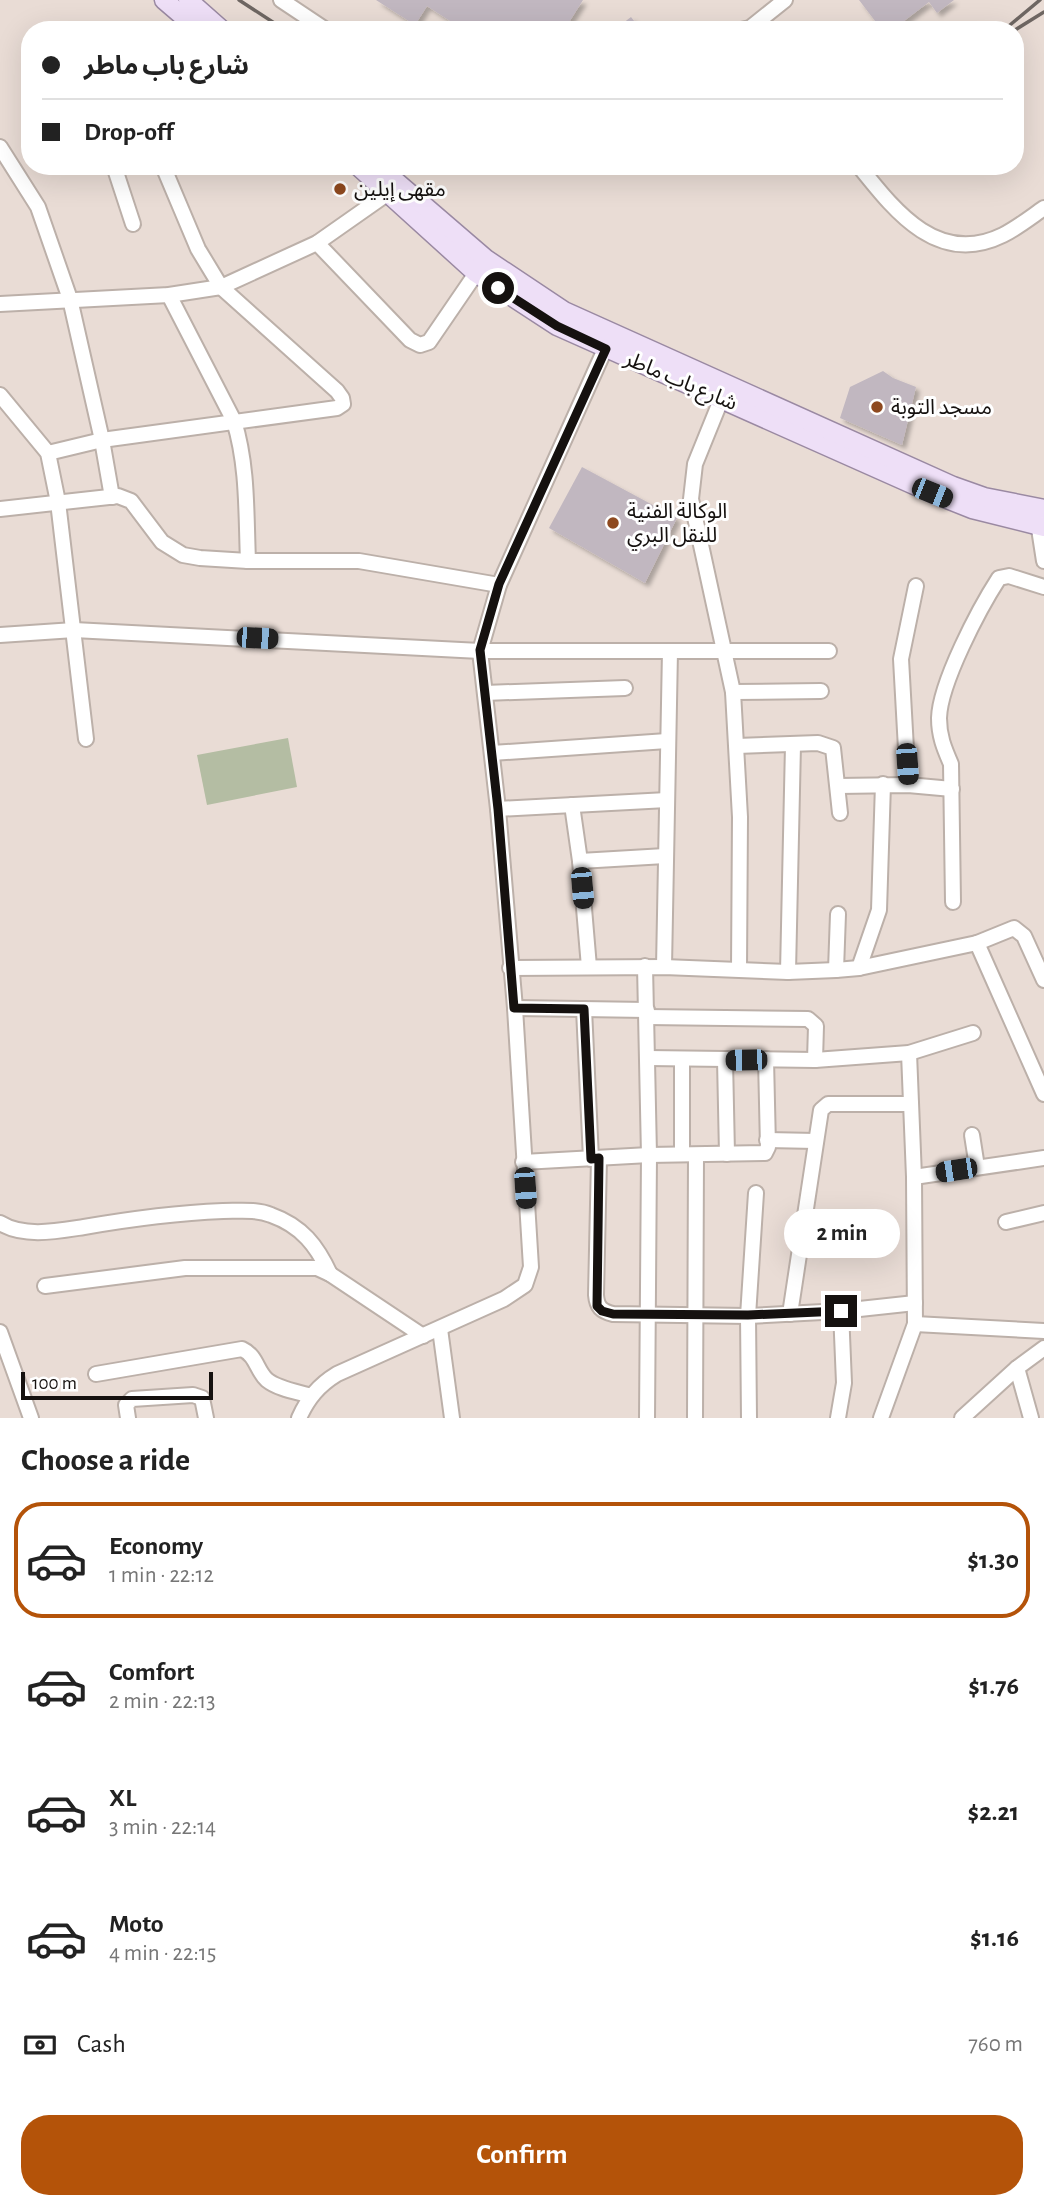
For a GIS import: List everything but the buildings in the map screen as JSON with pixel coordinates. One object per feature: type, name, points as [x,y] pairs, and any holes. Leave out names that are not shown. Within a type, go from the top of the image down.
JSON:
[{"type":"main road","points":[[164,0],[188,21]]},
{"type":"main road","points":[[188,0],[212,21]]},
{"type":"main road","name":"شارع باب ماطر","points":[[372,175],[394,189],[481,266],[564,311],[609,342],[984,498],[1040,508]]},
{"type":"main road","name":"شارع باب ماطر","points":[[384,175],[394,189]]},
{"type":"main road","name":"شارع باب ماطر","points":[[724,392],[932,493],[972,509],[1041,527]]},
{"type":"street","points":[[281,0],[312,21]]},
{"type":"street","points":[[758,21],[785,0]]},
{"type":"street","points":[[0,147],[38,207],[70,299],[102,440],[111,496]]},
{"type":"street","points":[[117,175],[133,224]]},
{"type":"street","points":[[48,453],[102,440],[337,408],[343,401],[337,391],[221,288],[198,249],[167,175]]},
{"type":"street","points":[[866,175],[910,223],[937,239],[956,243],[973,243],[1003,235],[1044,208]]},
{"type":"street","points":[[0,304],[169,295],[221,288],[317,243],[394,189]]},
{"type":"street","points":[[317,243],[410,340],[420,345],[429,342],[481,266]]},
{"type":"street","points":[[169,295],[234,421],[243,461],[248,561]]},
{"type":"street","points":[[299,1418],[317,1388],[337,1374],[504,1299],[524,1285],[531,1267],[498,809],[480,650],[499,584],[609,342]]},
{"type":"street","points":[[724,392],[695,464],[691,499],[733,692],[740,817],[739,970]]},
{"type":"street","points":[[0,395],[48,453],[58,502],[86,739]]},
{"type":"street","points":[[0,509],[111,496],[126,497],[162,542],[183,555],[248,561],[359,561],[499,584]]},
{"type":"street","points":[[1040,508],[1044,561]]},
{"type":"street","points":[[953,902],[951,764],[941,738],[940,703],[980,609],[1001,576],[1044,587]]},
{"type":"street","points":[[908,785],[901,659],[916,586]]},
{"type":"street","points":[[0,635],[74,630],[480,650],[829,651]]},
{"type":"street","points":[[664,967],[670,651]]},
{"type":"street","points":[[485,693],[625,688]]},
{"type":"street","points":[[733,692],[821,691]]},
{"type":"street","points":[[492,753],[667,741]]},
{"type":"street","points":[[737,746],[818,743],[834,748],[839,813]]},
{"type":"street","points":[[788,972],[793,745]]},
{"type":"street","points":[[859,968],[879,911],[884,784]]},
{"type":"street","points":[[838,786],[884,784],[952,789]]},
{"type":"street","points":[[498,809],[667,800]]},
{"type":"street","points":[[572,805],[580,861],[589,967]]},
{"type":"street","points":[[580,861],[665,856]]},
{"type":"street","points":[[836,970],[838,915]]},
{"type":"street","points":[[510,968],[645,966],[788,972],[836,970],[859,968],[977,943],[1009,929],[1018,929],[1024,936],[1044,980]]},
{"type":"street","points":[[977,943],[1044,1094]]},
{"type":"street","points":[[645,966],[649,1155],[647,1418]]},
{"type":"street","points":[[514,1008],[808,1019],[816,1026],[815,1060]]},
{"type":"street","points":[[584,1009],[595,1159],[597,1306],[602,1311],[613,1314],[790,1314],[915,1303]]},
{"type":"street","points":[[648,1058],[815,1060],[909,1053],[973,1033]]},
{"type":"street","points":[[881,1418],[915,1324],[914,1177],[909,1053]]},
{"type":"street","points":[[682,1059],[689,1154],[695,1418]]},
{"type":"street","points":[[523,1162],[649,1155],[765,1153],[768,1147],[766,1059]]},
{"type":"street","points":[[725,1060],[727,1154]]},
{"type":"street","points":[[790,1314],[820,1113],[828,1104],[911,1104]]},
{"type":"street","points":[[972,1135],[977,1167]]},
{"type":"street","points":[[767,1140],[816,1141]]},
{"type":"street","points":[[914,1177],[1044,1158]]},
{"type":"street","points":[[749,1418],[748,1315],[756,1193]]},
{"type":"street","points":[[0,1223],[9,1229],[38,1231],[63,1230],[189,1212],[264,1213],[282,1220],[311,1241],[330,1274]]},
{"type":"street","points":[[1006,1222],[1044,1213]]},
{"type":"street","points":[[45,1286],[185,1268],[317,1268],[423,1336]]},
{"type":"street","points":[[838,1418],[844,1383],[841,1311]]},
{"type":"street","points":[[915,1324],[1044,1331]]},
{"type":"street","points":[[440,1329],[452,1418]]},
{"type":"street","points":[[0,1332],[31,1418]]},
{"type":"street","points":[[962,1418],[1017,1368],[1044,1348]]},
{"type":"street","points":[[96,1374],[242,1349],[253,1356],[264,1377],[272,1383],[311,1396]]},
{"type":"street","points":[[1017,1368],[1031,1418]]},
{"type":"street","points":[[128,1418],[127,1405],[132,1399],[193,1395],[205,1402],[205,1418]]},
{"type":"street","points":[[978,1403],[982,1418]]},
{"type":"green space","points":[[288,738],[297,787],[207,805],[197,755]]},
{"type":"railway","points":[[239,0],[271,21]]},
{"type":"railway","points":[[1015,21],[1040,0]]},
{"type":"railway","points":[[1024,24],[1044,12]]},
{"type":"place","name":"مقهى إيلين","points":[[340,189]]},
{"type":"place","name":"مسجد التوبة","points":[[877,407]]},
{"type":"place","name":"الوكالة الفنية للنقل البري","points":[[613,523]]},
{"type":"route","points":[[498,288],[557,326],[606,349],[499,584],[480,650],[498,809],[514,1008],[584,1009],[591,1159],[599,1158],[597,1306],[602,1311],[613,1314],[748,1315],[841,1311]]}]
